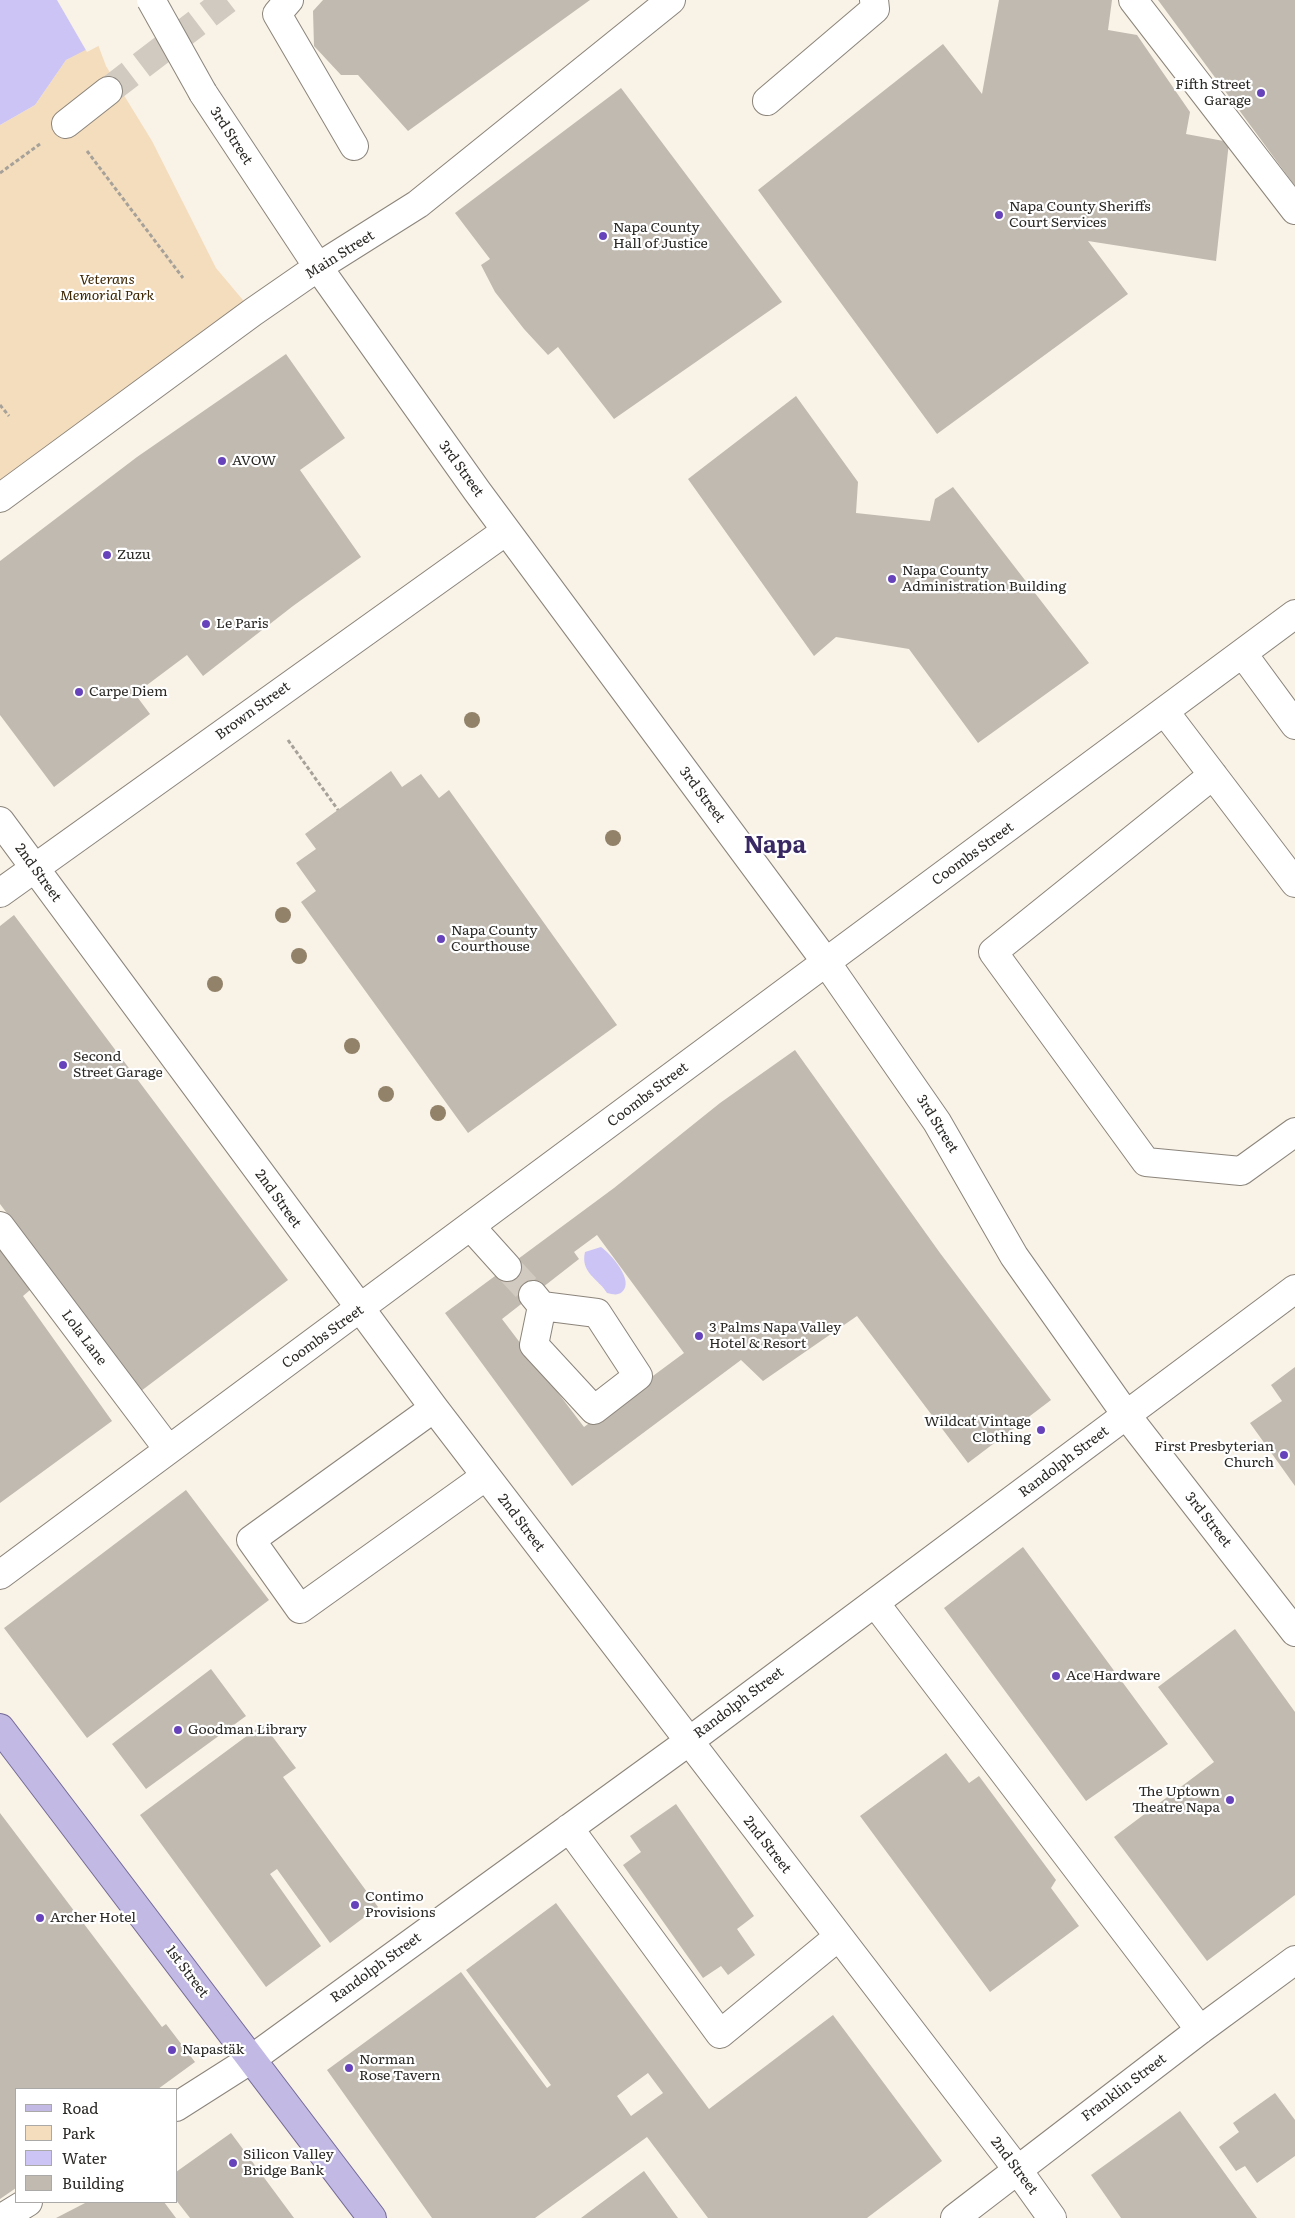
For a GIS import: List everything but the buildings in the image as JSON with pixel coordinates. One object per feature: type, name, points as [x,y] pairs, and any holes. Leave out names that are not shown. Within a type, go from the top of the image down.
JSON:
[{"type":"main road","name":"1st Street","points":[[0,1728],[253,2058],[372,2218]]},
{"type":"street","name":"3rd Street","points":[[151,0],[203,93],[318,267],[506,531],[826,962],[937,1122],[1014,1256],[1127,1416],[1295,1632]]},
{"type":"street","points":[[289,0],[277,14],[354,146]]},
{"type":"street","name":"Main Street","points":[[0,498],[253,312],[318,267],[418,204],[671,0]]},
{"type":"street","points":[[767,101],[875,9],[874,0]]},
{"type":"street","points":[[1133,0],[1295,210]]},
{"type":"street","points":[[66,124],[108,91]]},
{"type":"street","name":"Brown Street","points":[[0,892],[506,531]]},
{"type":"street","name":"Coombs Street","points":[[0,1575],[168,1449],[360,1310],[1295,614]]},
{"type":"street","points":[[1243,654],[1295,725]]},
{"type":"street","points":[[1165,712],[1295,883]]},
{"type":"street","points":[[1213,776],[993,952],[1146,1162],[1241,1171],[1295,1132]]},
{"type":"street","name":"2nd Street","points":[[0,821],[360,1310],[688,1742],[1017,2169],[1052,2218]]},
{"type":"street","name":"Lola Lane","points":[[0,1226],[168,1449]]},
{"type":"street","points":[[471,1227],[507,1267]]},
{"type":"street","name":"Randolph Street","points":[[178,2106],[253,2058],[688,1742],[1295,1289]]},
{"type":"street","points":[[434,1408],[251,1540],[300,1609],[486,1476]]},
{"type":"street","points":[[875,1603],[1200,2030]]},
{"type":"street","points":[[569,1828],[720,2034],[838,1937]]},
{"type":"street","name":"Franklin Street","points":[[955,2218],[1200,2030],[1295,1960]]},
{"type":"street","points":[[2,2218],[26,2203]]},
{"type":"path","points":[[0,173],[66,124]]},
{"type":"path","points":[[86,149],[183,278]]},
{"type":"path","points":[[0,405],[10,416]]},
{"type":"path","points":[[288,740],[338,810]]},
{"type":"green space","name":"Veterans Memorial Park","points":[[97,42],[106,66],[152,141],[216,268],[253,312],[0,498],[0,125],[35,105],[66,60]]},
{"type":"water","points":[[0,0],[182,0],[66,60],[35,105],[0,125]]},
{"type":"water","points":[[601,1247],[615,1261],[624,1275],[625,1287],[618,1294],[607,1293],[585,1265],[585,1252]]},
{"type":"pier","points":[[57,0],[185,0],[87,52]]},
{"type":"tunnel","points":[[108,91],[227,0]]},
{"type":"tunnel","points":[[507,1267],[533,1295]]},
{"type":"place","name":"Fifth Street Garage","points":[[1261,93]]},
{"type":"place","name":"Napa County Sheriffs Court Services","points":[[999,215]]},
{"type":"place","name":"Napa County Hall of Justice","points":[[603,236]]},
{"type":"place","name":"AVOW","points":[[222,461]]},
{"type":"place","name":"Zuzu","points":[[107,555]]},
{"type":"place","name":"Napa County Administration Building","points":[[892,579]]},
{"type":"place","name":"Le Paris","points":[[206,624]]},
{"type":"place","name":"Carpe Diem","points":[[79,692]]},
{"type":"place","name":"Napa County Courthouse","points":[[441,939]]},
{"type":"place","name":"Second Street Garage","points":[[63,1065]]},
{"type":"place","name":"3 Palms Napa Valley Hotel & Resort","points":[[699,1336]]},
{"type":"place","name":"Wildcat Vintage Clothing","points":[[1041,1430]]},
{"type":"place","name":"First Presbyterian Church","points":[[1284,1455]]},
{"type":"place","name":"Ace Hardware","points":[[1056,1676]]},
{"type":"place","name":"Goodman Library","points":[[178,1730]]},
{"type":"place","name":"The Uptown Theatre Napa","points":[[1230,1800]]},
{"type":"place","name":"Contimo Provisions","points":[[355,1905]]},
{"type":"place","name":"Archer Hotel","points":[[40,1918]]},
{"type":"place","name":"Napastäk","points":[[172,2050]]},
{"type":"place","name":"Norman Rose Tavern","points":[[349,2068]]},
{"type":"place","name":"Silicon Valley Bridge Bank","points":[[233,2163]]},
{"type":"district","name":"Napa","points":[[775,846]]}]
